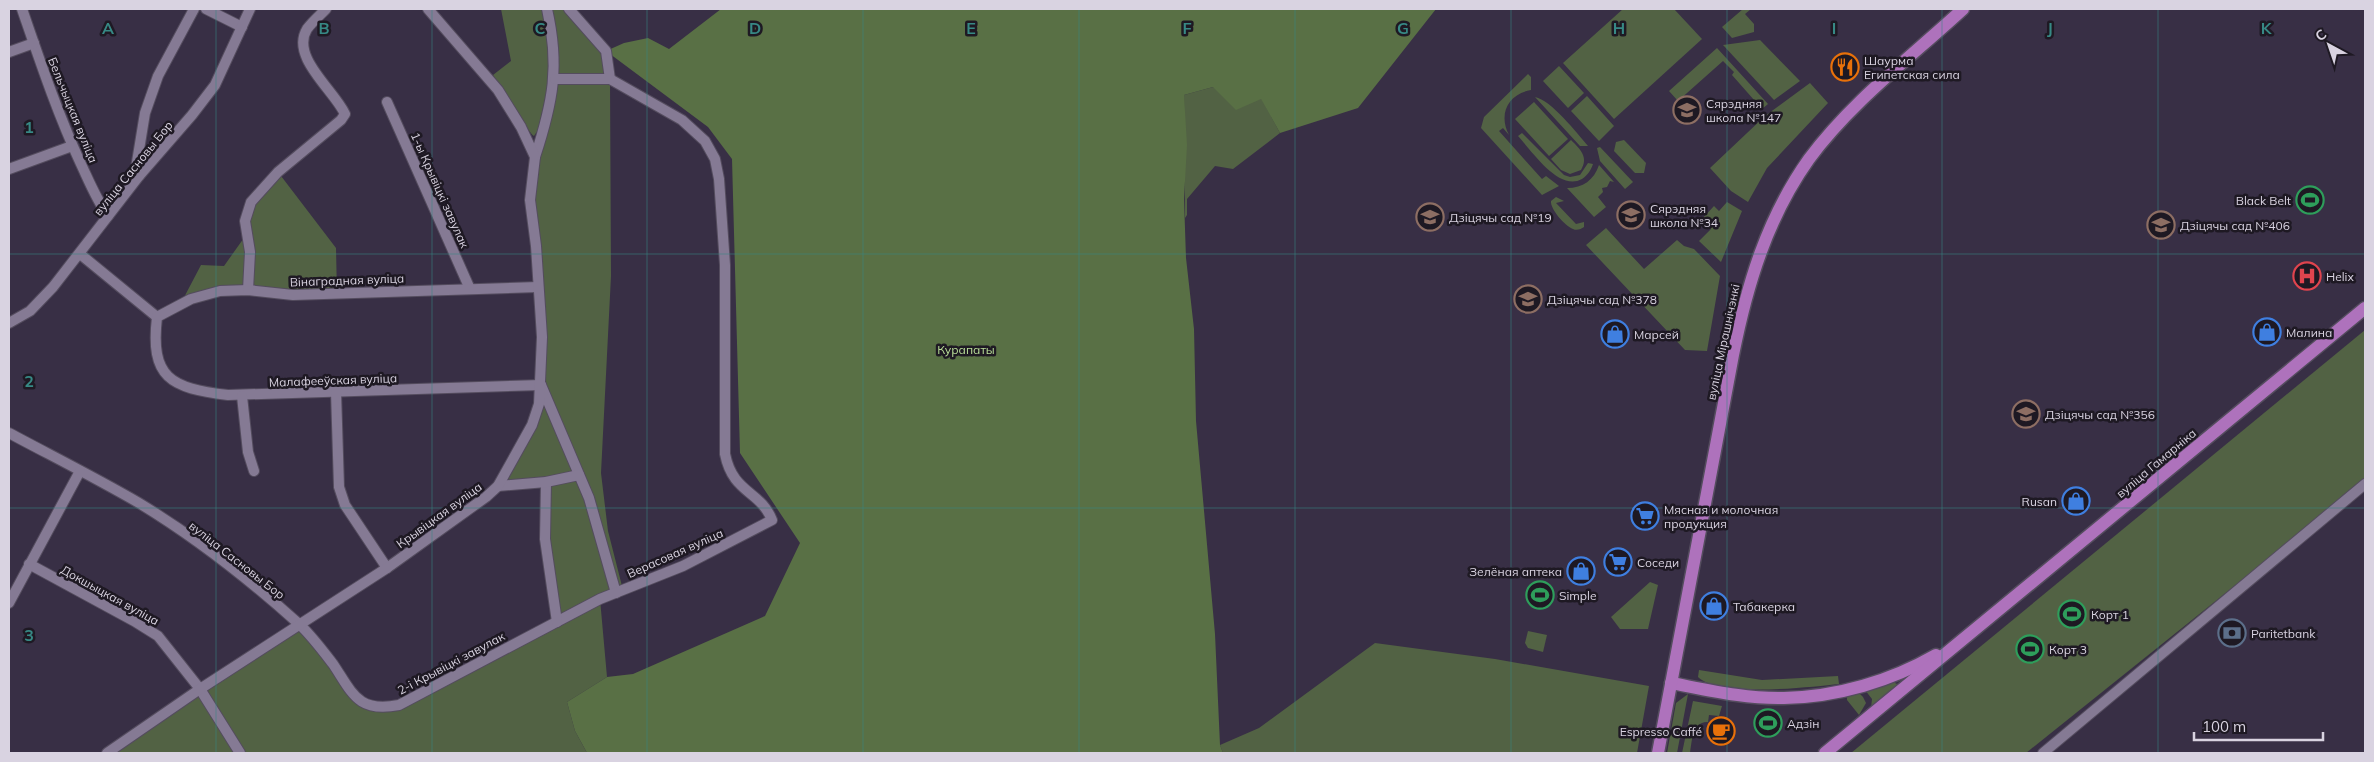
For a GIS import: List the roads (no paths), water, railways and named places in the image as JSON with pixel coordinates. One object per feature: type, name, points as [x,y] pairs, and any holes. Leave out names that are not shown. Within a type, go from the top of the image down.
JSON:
[{"type":"main road","name":"вуліца Мірашнічэнкі","points":[[1658,753],[1744,302],[1765,241],[1793,184],[1830,135],[1881,84],[1963,9]]},
{"type":"main road","name":"вуліца Гамарніка","points":[[1825,753],[2365,308]]},
{"type":"main road","name":"вуліца Гамарніка","points":[[1671,683],[1749,696],[1784,698],[1811,696],[1855,688],[1882,680],[1908,670],[1965,639]]},
{"type":"street","name":"Бельчыцкая вуліца","points":[[22,9],[52,96],[72,146],[95,198],[108,216]]},
{"type":"street","points":[[139,176],[136,168],[145,113],[167,56],[194,9]]},
{"type":"street","points":[[206,9],[242,28]]},
{"type":"street","name":"вуліца Сасновы Бор","points":[[9,323],[30,312],[80,254],[139,176],[215,86],[250,9]]},
{"type":"street","points":[[248,290],[250,252],[245,221],[252,202],[272,177],[341,120],[345,114],[307,59],[303,46],[307,29],[326,9]]},
{"type":"street","name":"Крывіцкая вуліца","points":[[107,753],[387,568],[470,510],[498,486],[532,425],[539,404],[542,337],[530,200],[534,157],[521,127],[493,84],[428,9]]},
{"type":"street","points":[[534,157],[555,79],[554,49],[547,9]]},
{"type":"street","points":[[555,79],[610,78],[606,50],[569,9]]},
{"type":"street","points":[[9,52],[34,43]]},
{"type":"street","name":"Верасовая вуліца","points":[[541,385],[592,505],[616,592],[683,566],[772,520],[760,502],[734,479],[725,454],[725,265],[719,179],[715,159],[704,141],[682,120],[610,78]]},
{"type":"street","name":"1-ы Крывіцкі завулак","points":[[387,102],[470,288]]},
{"type":"street","points":[[9,169],[72,146]]},
{"type":"street","points":[[80,254],[157,317]]},
{"type":"street","name":"Вінаградная вуліца","points":[[157,317],[208,292],[248,290],[293,295],[538,287]]},
{"type":"street","name":"Малафееўская вуліца","points":[[157,317],[155,340],[157,361],[166,375],[171,379],[219,394],[242,396],[541,385]]},
{"type":"street","points":[[336,392],[338,487],[345,505],[387,568]]},
{"type":"street","points":[[242,396],[248,452],[254,471]]},
{"type":"street","name":"вуліца Сасновы Бор","points":[[9,433],[140,504],[213,554],[300,625]]},
{"type":"street","points":[[9,603],[80,471]]},
{"type":"street","points":[[498,486],[546,482],[579,475]]},
{"type":"street","points":[[546,482],[545,539],[557,622]]},
{"type":"street","points":[[2043,753],[2365,484]]},
{"type":"street","name":"Докшыцкая вуліца","points":[[29,564],[158,636],[200,690],[240,753]]},
{"type":"street","name":"2-і Крывіцкі завулак","points":[[300,625],[332,664],[354,697],[376,708],[399,705],[616,592]]},
{"type":"place","name":"Шаурма Египетская сила","points":[[1845,67]]},
{"type":"place","name":"Сярэдняя школа №147","points":[[1687,110]]},
{"type":"place","name":"Black Belt","points":[[2310,200]]},
{"type":"place","name":"Сярэдняя школа №34","points":[[1631,215]]},
{"type":"place","name":"Дзіцячы сад №19","points":[[1430,217]]},
{"type":"place","name":"Дзіцячы сад №406","points":[[2161,225]]},
{"type":"place","name":"Helix","points":[[2307,276]]},
{"type":"place","name":"Дзіцячы сад №378","points":[[1528,299]]},
{"type":"place","name":"Малина","points":[[2267,332]]},
{"type":"place","name":"Марсей","points":[[1615,334]]},
{"type":"place","name":"Дзіцячы сад №356","points":[[2026,414]]},
{"type":"place","name":"Rusan","points":[[2076,501]]},
{"type":"place","name":"Мясная и молочная продукция","points":[[1645,516]]},
{"type":"place","name":"Соседи","points":[[1618,562]]},
{"type":"place","name":"Зелёная аптека","points":[[1581,571]]},
{"type":"place","name":"Simple","points":[[1540,595]]},
{"type":"place","name":"Табакерка","points":[[1714,606]]},
{"type":"place","name":"Корт 1","points":[[2072,614]]},
{"type":"place","name":"Paritetbank","points":[[2232,633]]},
{"type":"place","name":"Корт 3","points":[[2030,649]]},
{"type":"place","name":"Адзін","points":[[1768,723]]},
{"type":"place","name":"Espresso Caffé","points":[[1721,731]]},
{"type":"park label","name":"Курапаты","points":[[966,349]]}]
